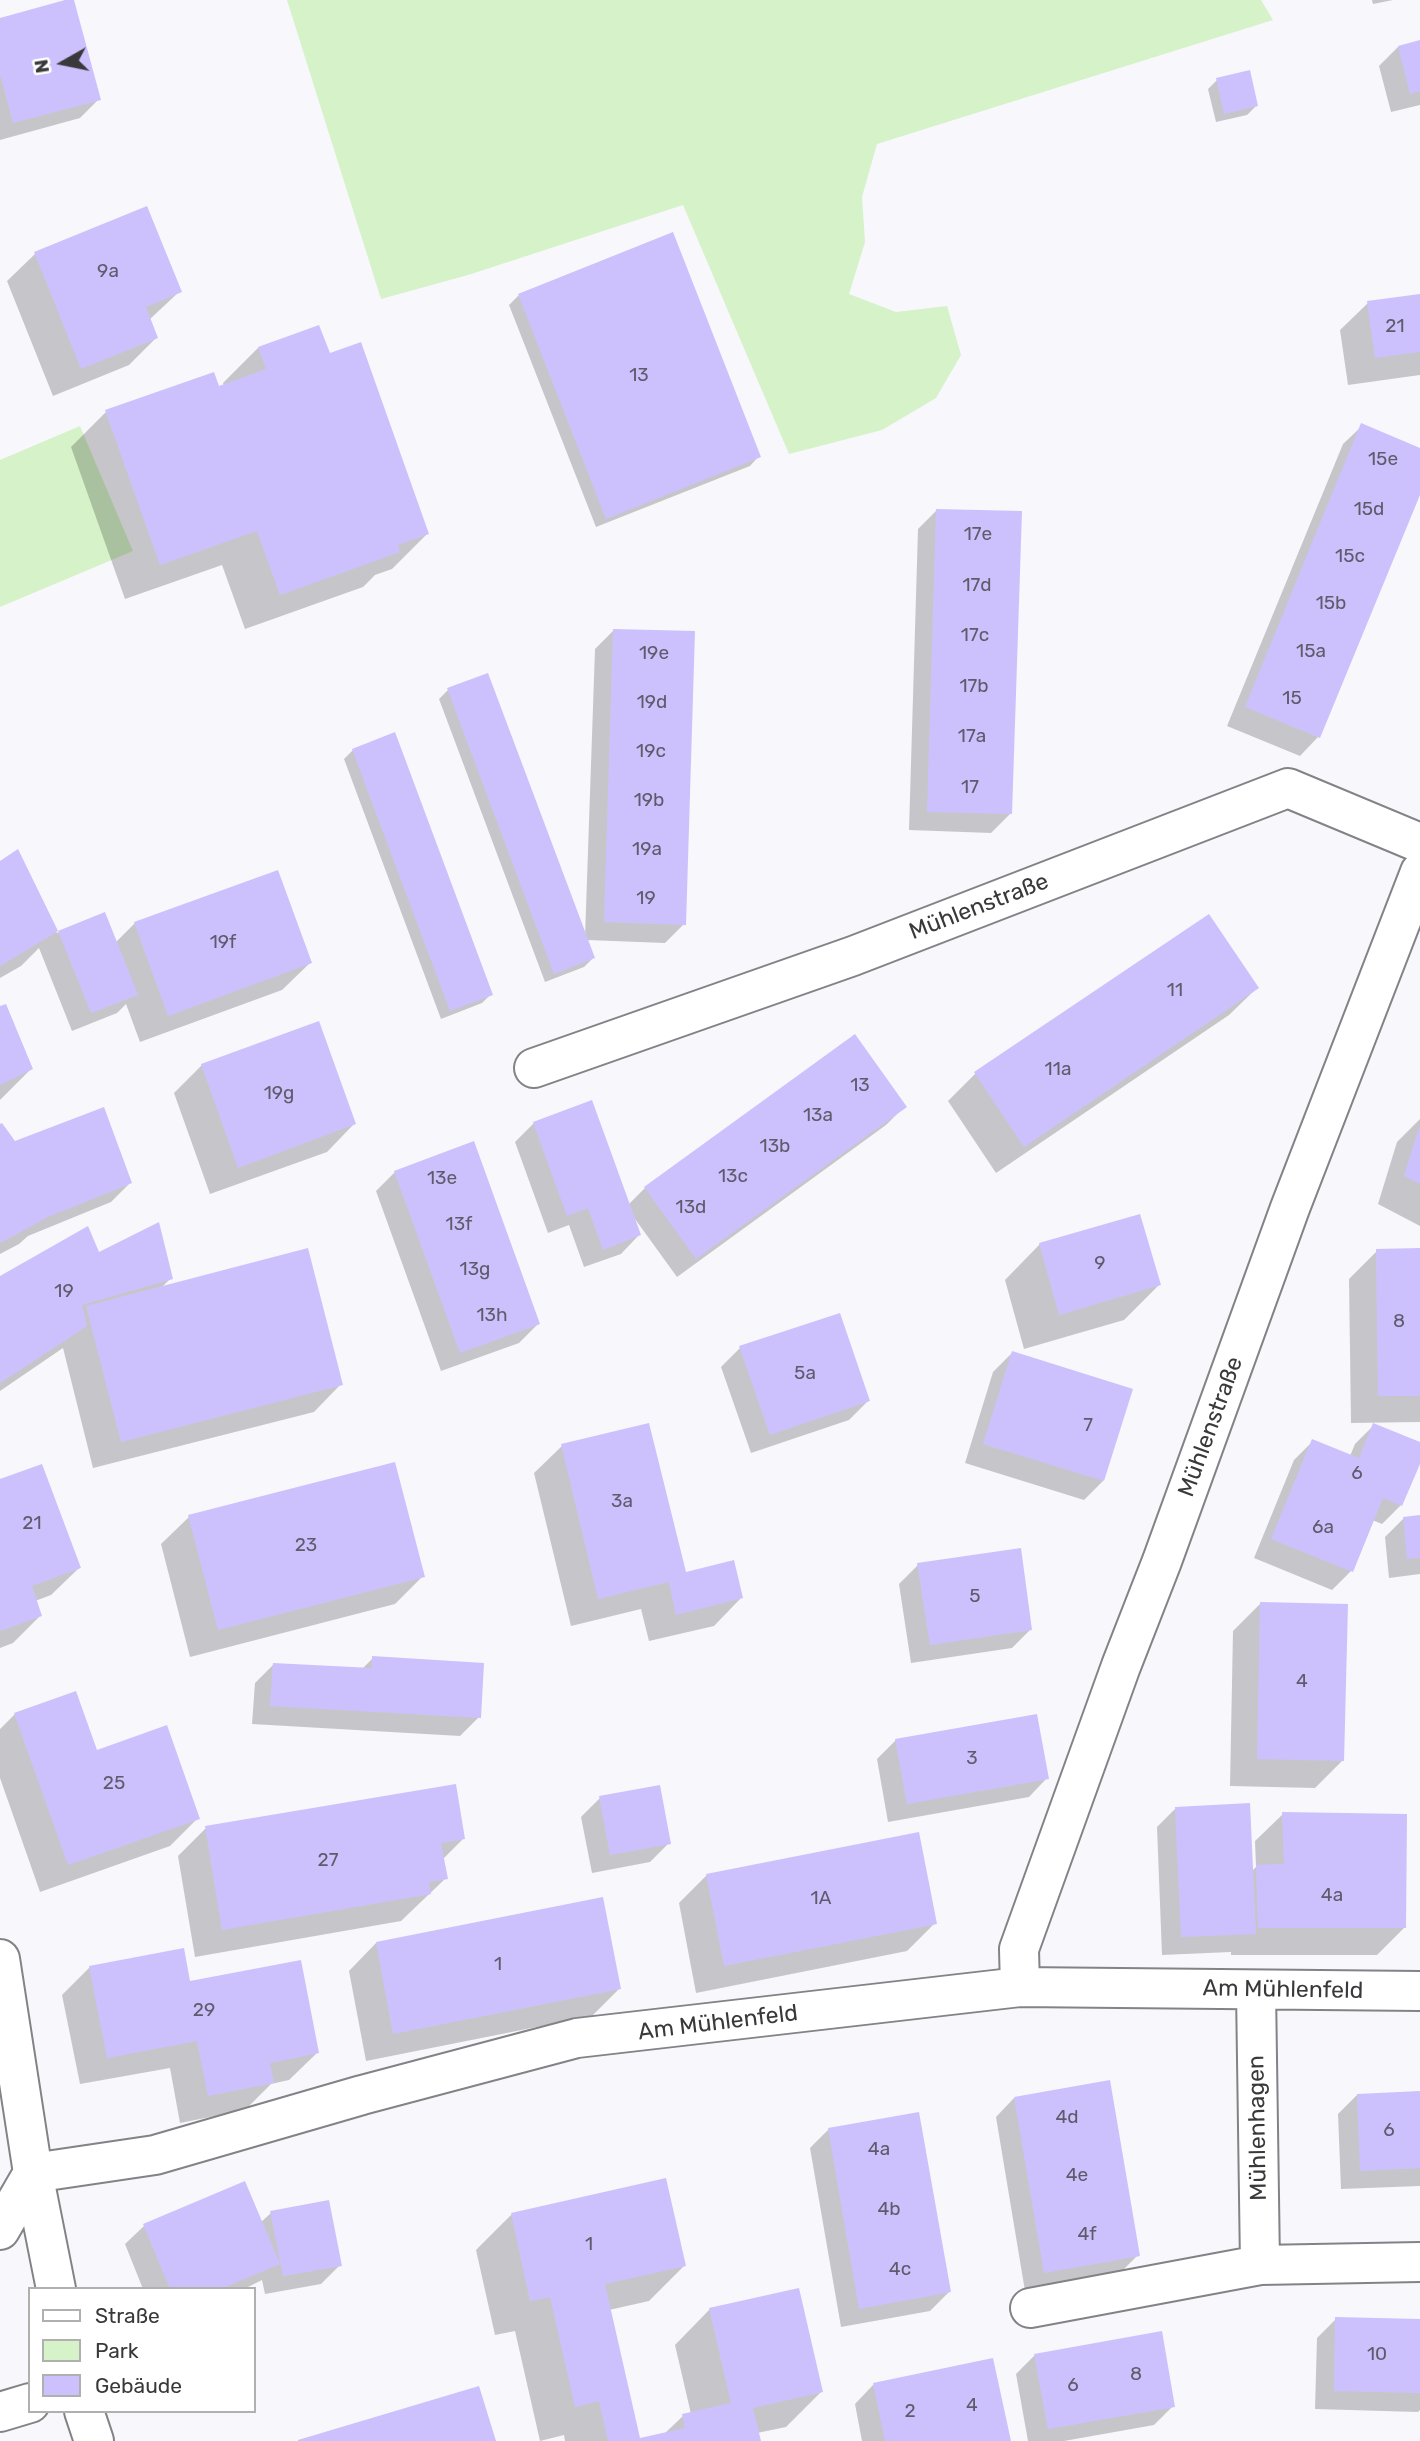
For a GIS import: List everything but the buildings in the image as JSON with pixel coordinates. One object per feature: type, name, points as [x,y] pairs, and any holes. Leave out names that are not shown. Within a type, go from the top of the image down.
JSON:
[{"type":"street","name":"Mühlenstraße","points":[[534,1068],[853,956],[1288,788],[1420,843]]},
{"type":"street","name":"Mühlenstraße","points":[[1020,1987],[1020,1949],[1084,1769],[1290,1208],[1420,872]]},
{"type":"street","points":[[0,1959],[33,2173],[56,2287]]},
{"type":"street","name":"Am Mühlenfeld","points":[[33,2173],[155,2155],[362,2095],[577,2038],[1020,1987],[1420,1991]]},
{"type":"street","name":"Mühlenhagen","points":[[1256,1990],[1260,2265]]},
{"type":"street","points":[[0,2230],[33,2173]]},
{"type":"street","points":[[1030,2308],[1260,2265],[1420,2262]]},
{"type":"street","points":[[0,2412],[28,2404]]},
{"type":"street","points":[[85,2413],[93,2441]]},
{"type":"green space","points":[[287,0],[1261,0],[1273,20],[877,144],[862,197],[865,242],[849,294],[896,312],[947,306],[961,355],[936,398],[882,430],[789,454],[683,205],[468,275],[381,299]]},
{"type":"green space","points":[[80,426],[133,551],[0,607],[0,460]]}]
